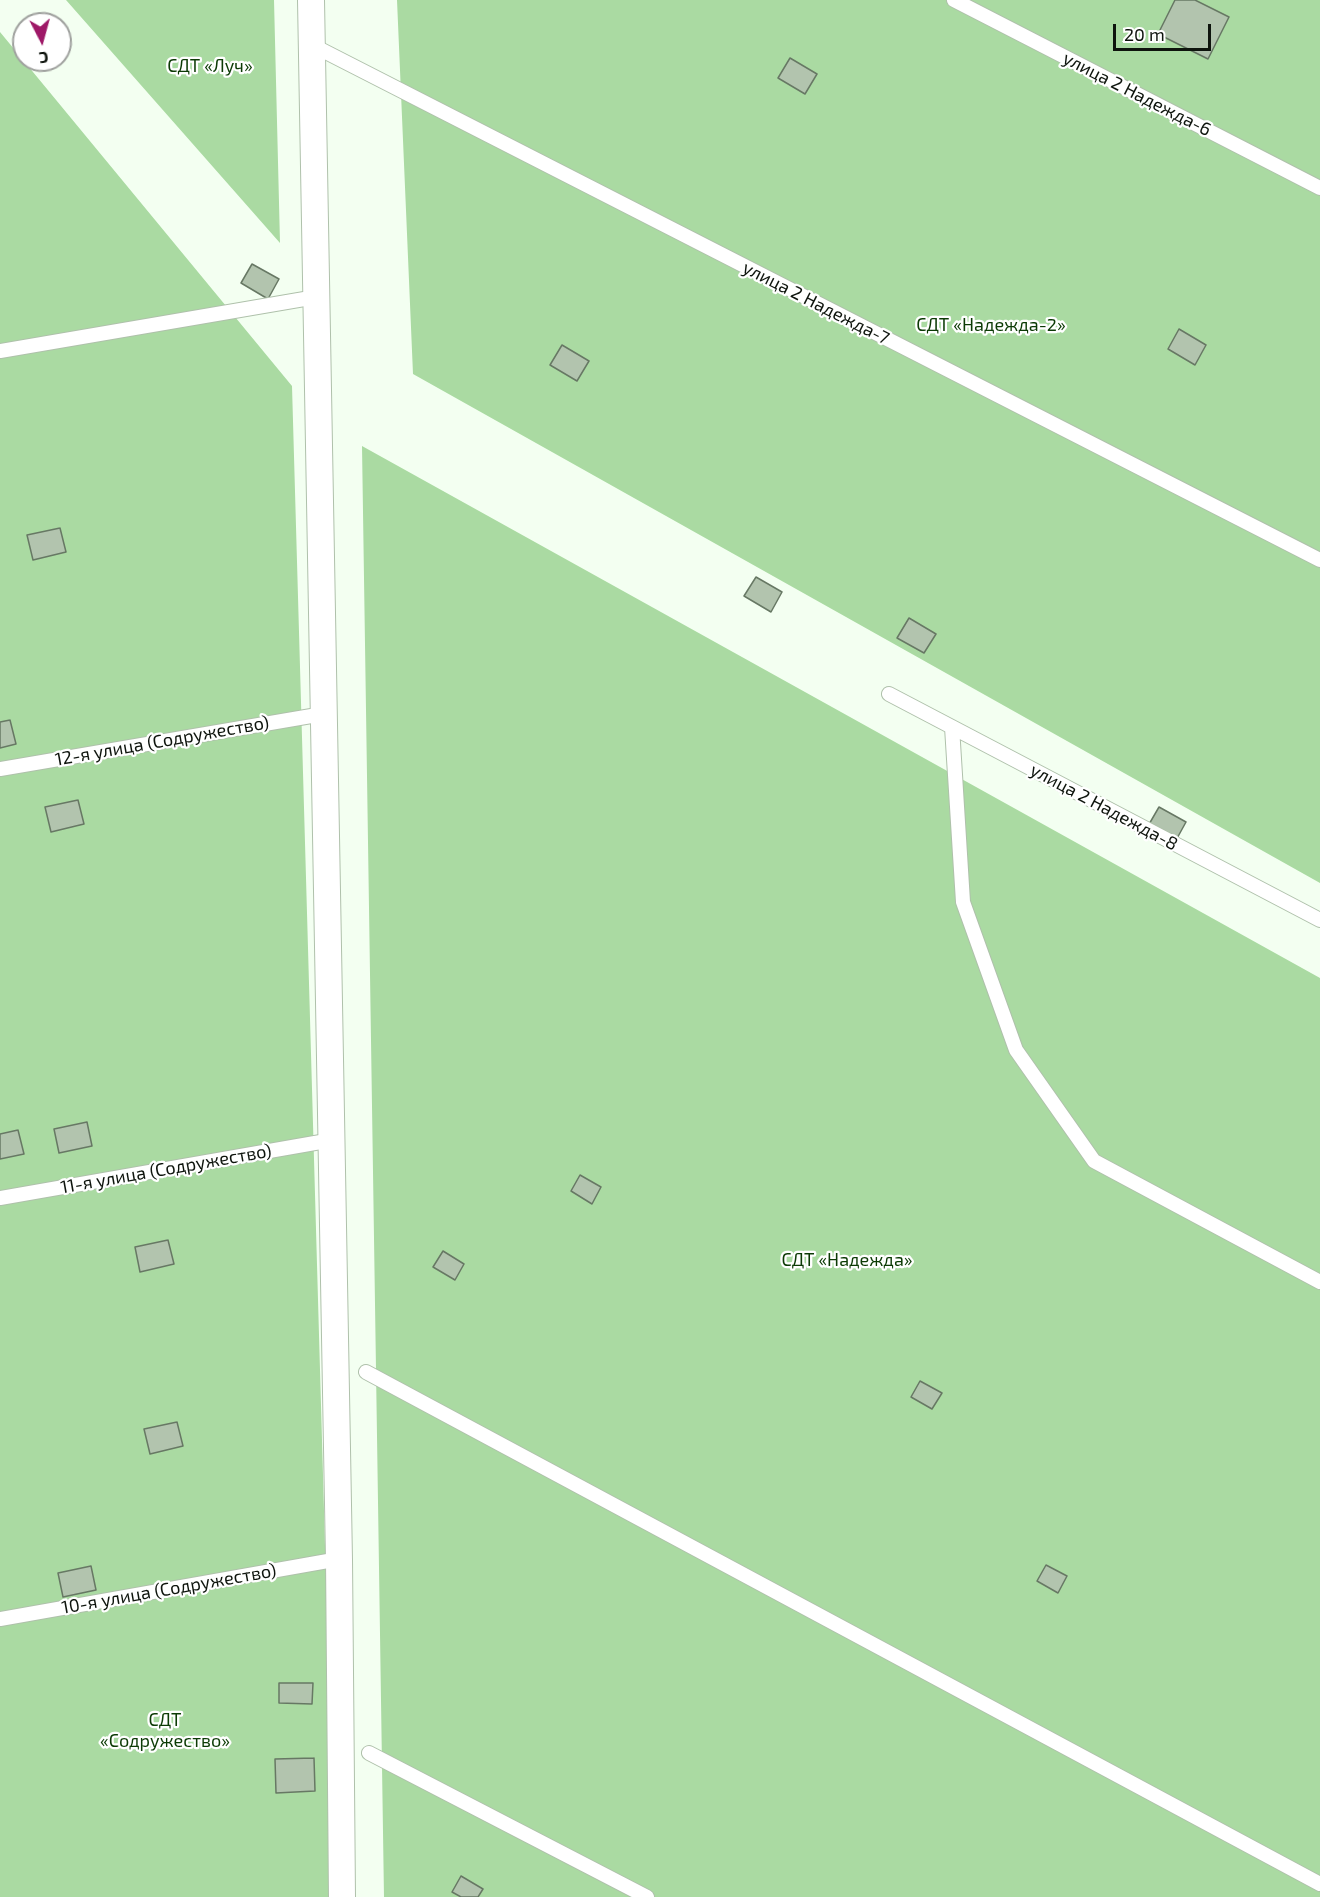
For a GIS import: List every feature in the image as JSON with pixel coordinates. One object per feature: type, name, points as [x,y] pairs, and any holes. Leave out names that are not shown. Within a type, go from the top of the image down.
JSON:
[{"type":"street","points":[[311,0],[339,1559],[342,1897]]},
{"type":"lane","name":"улица 2 Надежда-6","points":[[954,0],[1320,188]]},
{"type":"lane","name":"улица 2 Надежда-7","points":[[312,45],[1320,560]]},
{"type":"lane","points":[[0,351],[316,297]]},
{"type":"lane","name":"улица 2 Надежда-8","points":[[889,694],[1320,920]]},
{"type":"lane","name":"12-я улица (Содружество)","points":[[0,769],[323,714]]},
{"type":"lane","points":[[952,727],[963,902],[1016,1050],[1094,1161],[1320,1282]]},
{"type":"lane","name":"11-я улица (Содружество)","points":[[0,1198],[332,1140]]},
{"type":"lane","points":[[366,1372],[1320,1884]]},
{"type":"lane","name":"10-я улица (Содружество)","points":[[0,1619],[339,1559]]},
{"type":"lane","points":[[369,1753],[647,1897]]},
{"type":"green space","name":"СДТ «Луч»","points":[[66,0],[274,0],[280,243]]},
{"type":"green space","name":"СДТ «Надежда-2»","points":[[397,0],[1320,0],[1320,883],[413,374]]},
{"type":"green space","name":"СДТ «Содружество»","points":[[0,32],[12,47],[12,72],[33,72],[292,386],[335,1897],[0,1897]]},
{"type":"green space","name":"СДТ «Надежда»","points":[[362,446],[1320,978],[1320,1897],[384,1897]]},
{"type":"building","points":[[1175,0],[1195,0],[1229,17],[1208,59],[1158,34]]},
{"type":"building","points":[[790,58],[817,74],[805,94],[778,78]]},
{"type":"building","points":[[252,264],[279,279],[268,299],[241,283]]},
{"type":"building","points":[[1179,329],[1206,345],[1195,365],[1168,349]]},
{"type":"building","points":[[562,345],[589,361],[577,381],[550,365]]},
{"type":"building","points":[[60,528],[66,552],[33,560],[27,535]]},
{"type":"building","points":[[756,577],[782,592],[771,612],[744,596]]},
{"type":"building","points":[[909,618],[936,634],[924,653],[897,638]]},
{"type":"building","points":[[10,720],[16,744],[0,748],[0,722]]},
{"type":"building","points":[[78,800],[84,824],[51,832],[45,807]]},
{"type":"building","points":[[1159,807],[1186,822],[1175,842],[1148,826]]},
{"type":"building","points":[[87,1122],[92,1146],[59,1153],[54,1129]]},
{"type":"building","points":[[18,1130],[24,1154],[0,1159],[0,1134]]},
{"type":"building","points":[[580,1175],[601,1187],[592,1204],[571,1191]]},
{"type":"building","points":[[168,1240],[174,1264],[140,1272],[135,1247]]},
{"type":"building","points":[[443,1251],[464,1264],[455,1280],[433,1267]]},
{"type":"building","points":[[920,1381],[942,1393],[932,1409],[911,1397]]},
{"type":"building","points":[[177,1422],[183,1446],[150,1454],[144,1429]]},
{"type":"building","points":[[1046,1565],[1067,1576],[1058,1593],[1037,1581]]},
{"type":"building","points":[[91,1566],[96,1590],[63,1597],[58,1573]]},
{"type":"building","points":[[279,1683],[313,1683],[312,1704],[279,1703]]},
{"type":"building","points":[[314,1758],[315,1791],[276,1793],[275,1759]]},
{"type":"building","points":[[461,1876],[483,1889],[478,1897],[461,1897],[452,1892]]}]
